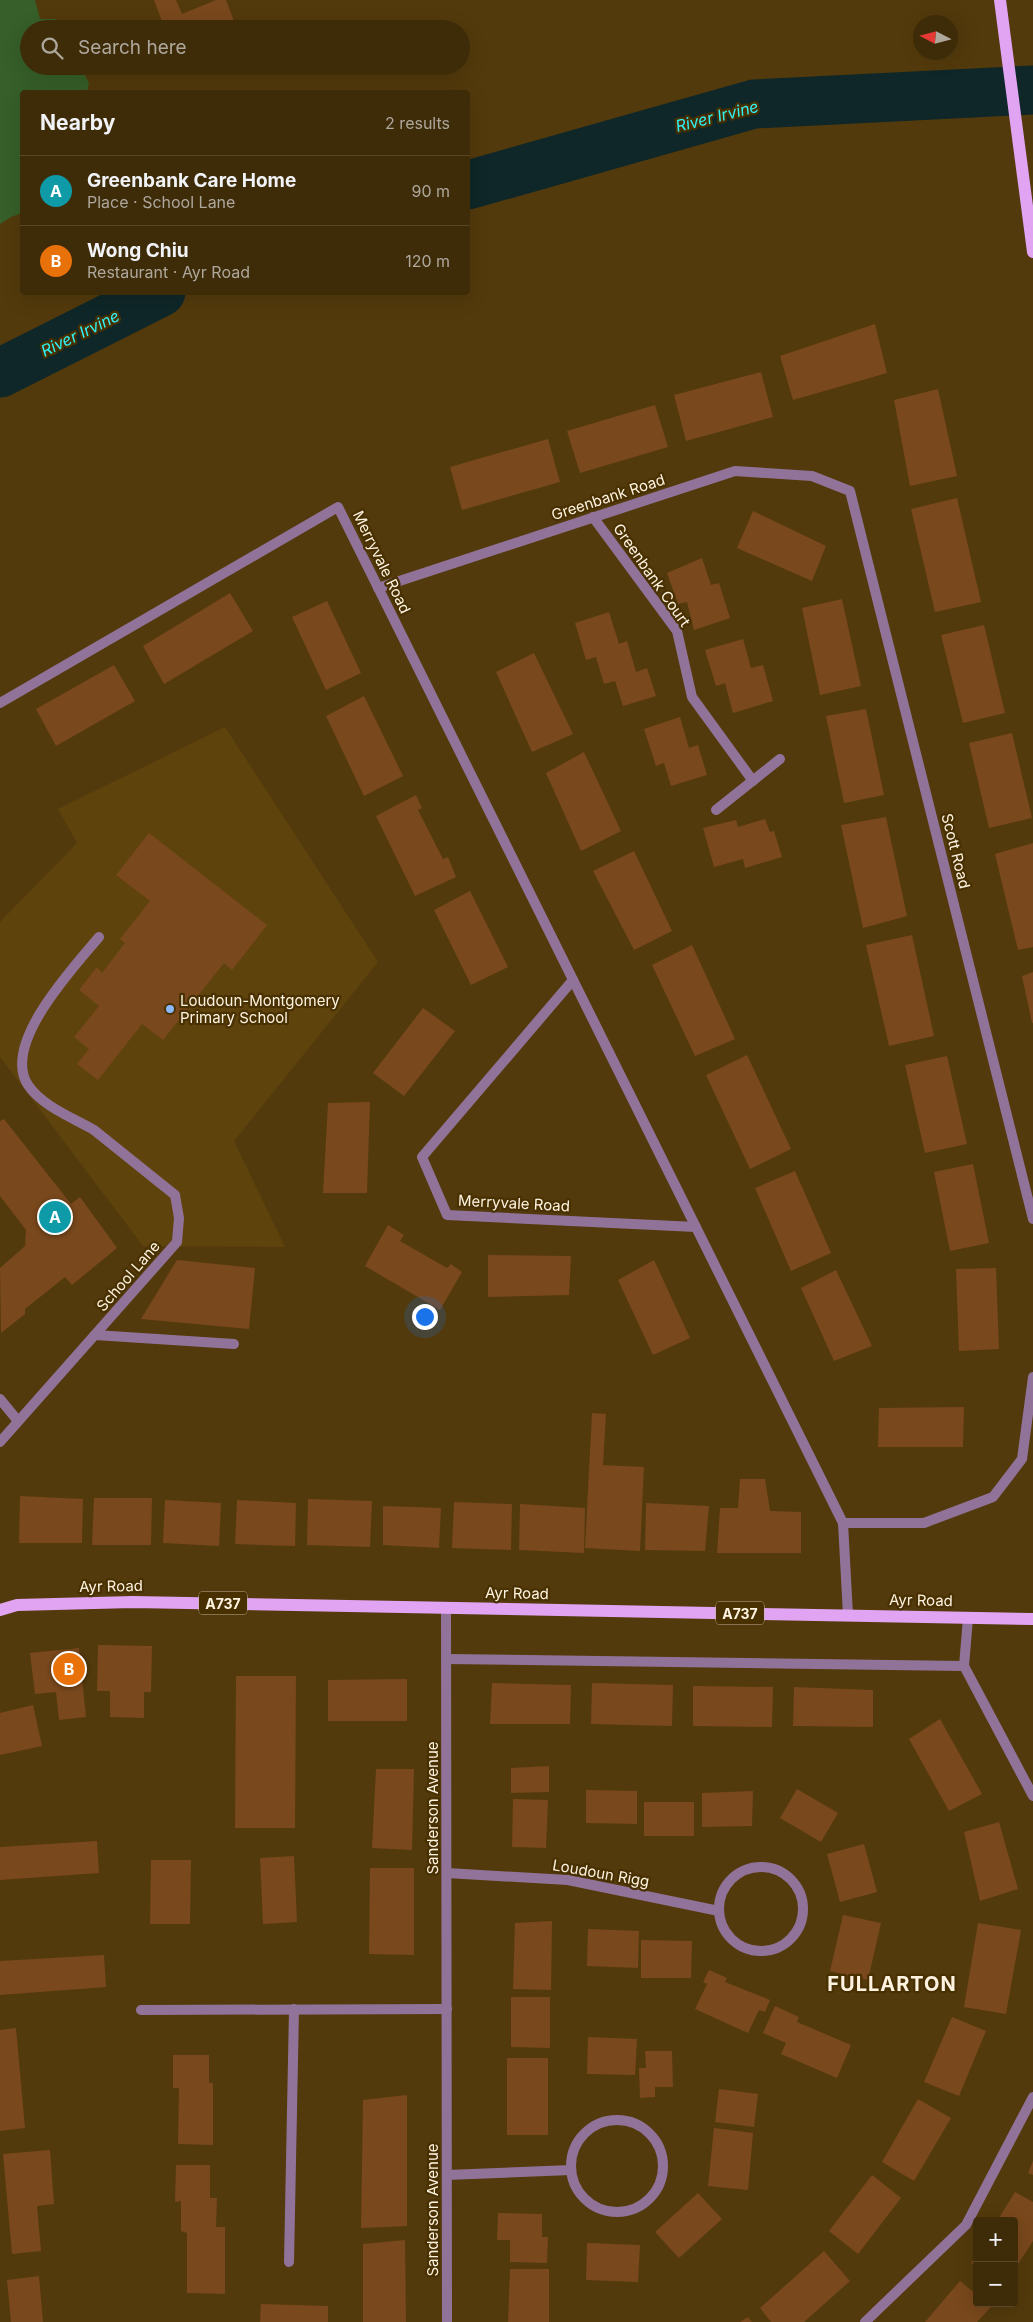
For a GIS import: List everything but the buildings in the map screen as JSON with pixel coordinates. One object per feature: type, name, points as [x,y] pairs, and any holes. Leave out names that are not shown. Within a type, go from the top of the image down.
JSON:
[{"type":"main road","points":[[1000,0],[1033,252]]},
{"type":"main road","name":"Ayr Road","points":[[0,1610],[17,1605],[133,1602],[1033,1619]]},
{"type":"street","name":"Greenbank Road","points":[[378,588],[735,471],[812,476],[850,491]]},
{"type":"street","name":"Scott Road","points":[[850,491],[1033,1219]]},
{"type":"street","name":"Merryvale Road","points":[[0,703],[338,507],[844,1523],[848,1615]]},
{"type":"street","name":"Greenbank Court","points":[[594,517],[677,631],[692,696],[753,781]]},
{"type":"street","points":[[716,810],[780,758]]},
{"type":"street","name":"School Lane","points":[[0,1442],[177,1242],[179,1218],[175,1195],[94,1130],[38,1097],[27,1084],[22,1062],[25,1042],[35,1019],[99,937]]},
{"type":"street","name":"Merryvale Road","points":[[573,980],[422,1157],[446,1215],[696,1227]]},
{"type":"street","points":[[95,1335],[234,1344]]},
{"type":"street","points":[[844,1523],[924,1524],[993,1497],[1022,1459],[1033,1378]]},
{"type":"street","points":[[0,1399],[18,1421]]},
{"type":"street","name":"Sanderson Avenue","points":[[446,1608],[447,2322]]},
{"type":"street","points":[[968,1618],[964,1666],[1033,1796]]},
{"type":"street","points":[[446,1659],[964,1666]]},
{"type":"street","points":[[769,1867],[782,1872],[798,1887],[804,1911],[801,1925],[793,1938],[781,1947],[766,1952],[746,1949],[733,1942],[722,1925],[719,1911],[721,1896],[726,1885],[737,1874],[750,1868],[769,1867]]},
{"type":"street","name":"Loudoun Rigg","points":[[447,1873],[568,1880],[719,1911]]},
{"type":"street","points":[[141,2010],[447,2008]]},
{"type":"street","points":[[289,2262],[294,2010]]},
{"type":"street","points":[[866,2322],[966,2225],[1033,2097]]},
{"type":"street","points":[[610,2120],[627,2120],[642,2126],[651,2134],[660,2148],[664,2159],[663,2176],[657,2191],[646,2203],[632,2211],[620,2213],[603,2211],[588,2203],[577,2190],[571,2170],[572,2154],[579,2139],[591,2128],[610,2120]]},
{"type":"street","points":[[447,2175],[571,2170]]},
{"type":"shaded area","name":"Loudoun-Montgomery Primary School","points":[[225,727],[378,962],[234,1141],[285,1247],[143,1246],[0,1057],[0,922],[77,843],[58,809]]},
{"type":"green space","points":[[0,0],[35,0],[40,19],[56,20],[20,20],[20,75],[85,75],[89,83],[87,90],[20,90],[20,214],[0,224]]},
{"type":"waterway","name":"River Irvine","points":[[470,184],[754,104],[1033,90]]},
{"type":"waterway","name":"River Irvine","points":[[0,373],[155,295]]},
{"type":"place","name":"Loudoun-Montgomery Primary School","points":[[170,1009]]},
{"type":"place","name":"Greenbank Care Home","points":[[55,1217]]},
{"type":"place","name":"Wong Chiu","points":[[69,1669]]},
{"type":"district","name":"FULLARTON","points":[[892,1984]]}]
